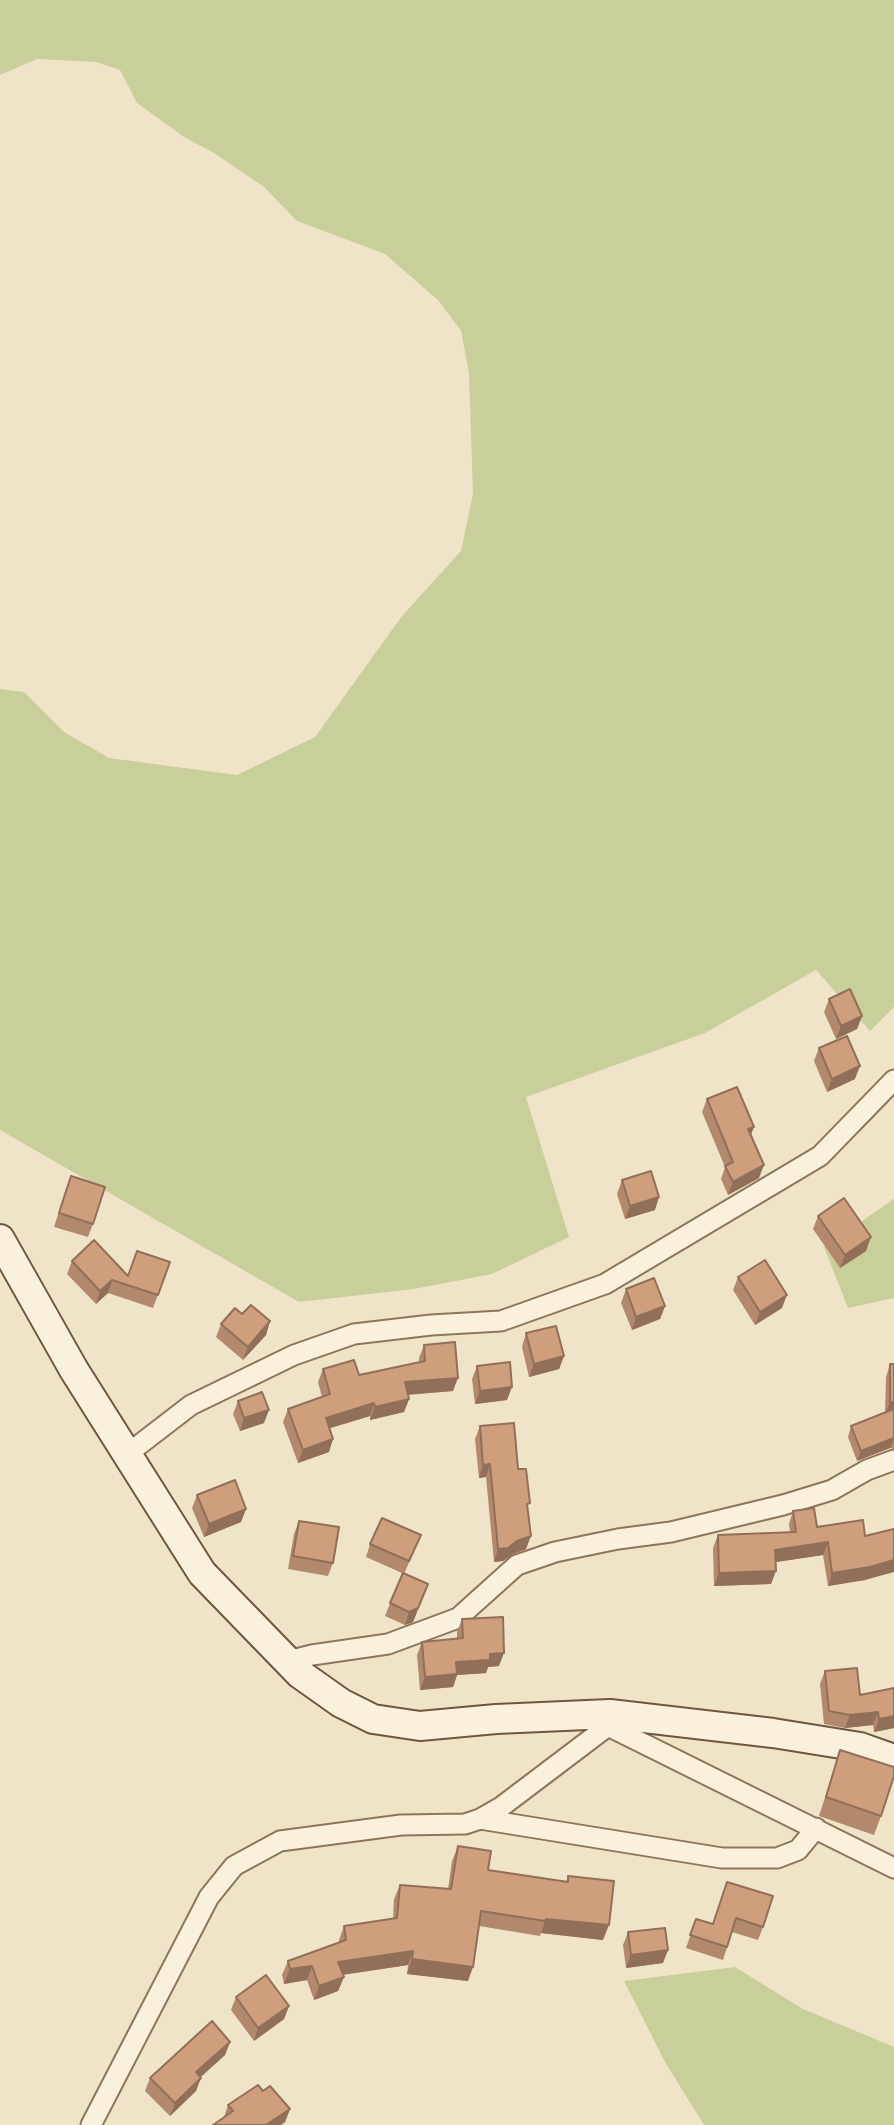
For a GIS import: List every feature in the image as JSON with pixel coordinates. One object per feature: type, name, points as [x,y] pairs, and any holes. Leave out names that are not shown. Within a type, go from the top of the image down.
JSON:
[{"type":"street","points":[[126,1455],[191,1405],[294,1355],[354,1334],[431,1325],[501,1321],[606,1284],[820,1156],[894,1080]]},
{"type":"street","points":[[0,1239],[40,1313],[126,1455],[168,1515],[202,1573],[290,1665],[341,1703],[373,1719],[420,1726],[496,1718],[609,1720],[785,1735],[860,1746],[894,1759]]},
{"type":"street","points":[[290,1665],[312,1655],[388,1644],[458,1618],[517,1565],[555,1552],[618,1539],[671,1532],[783,1505],[832,1490],[867,1469],[894,1460]]},
{"type":"street","points":[[91,2125],[209,1897],[234,1866],[280,1841],[401,1825],[465,1824],[480,1819],[501,1807],[609,1720]]},
{"type":"street","points":[[609,1720],[894,1868]]},
{"type":"street","points":[[480,1819],[722,1858],[777,1858],[798,1850],[816,1828]]},
{"type":"green space","points":[[0,0],[894,0],[894,1007],[870,1031],[816,970],[705,1033],[526,1097],[569,1237],[492,1274],[414,1289],[299,1302],[0,1130],[0,689],[24,692],[64,732],[109,758],[237,775],[315,737],[402,616],[461,551],[473,494],[469,373],[461,331],[439,301],[385,254],[297,221],[264,187],[214,153],[184,137],[137,103],[120,70],[96,62],[37,59],[0,75]]},
{"type":"green space","points":[[894,1199],[894,1298],[848,1308],[824,1247]]},
{"type":"green space","points":[[735,1967],[803,2009],[894,2047],[894,2125],[704,2125],[665,2062],[624,1981]]},
{"type":"building","points":[[850,989],[862,1016],[841,1026],[829,999]]},
{"type":"building","points":[[847,1036],[860,1066],[832,1079],[819,1048]]},
{"type":"building","points":[[737,1087],[754,1127],[748,1129],[764,1165],[733,1182],[725,1166],[733,1162],[707,1099]]},
{"type":"building","points":[[651,1171],[659,1197],[630,1206],[622,1180]]},
{"type":"building","points":[[71,1176],[105,1187],[93,1224],[59,1213]]},
{"type":"building","points":[[844,1198],[871,1237],[845,1255],[818,1216]]},
{"type":"building","points":[[94,1240],[128,1276],[137,1251],[170,1262],[158,1295],[112,1280],[100,1291],[72,1261]]},
{"type":"building","points":[[765,1260],[787,1295],[760,1312],[738,1277]]},
{"type":"building","points":[[654,1278],[665,1306],[636,1317],[626,1289]]},
{"type":"building","points":[[251,1305],[270,1321],[248,1347],[221,1324],[235,1308],[242,1314]]},
{"type":"building","points":[[556,1326],[564,1356],[534,1364],[526,1333]]},
{"type":"building","points":[[455,1342],[458,1378],[405,1382],[409,1399],[375,1407],[374,1403],[326,1418],[333,1439],[303,1450],[288,1409],[330,1394],[323,1369],[354,1360],[359,1375],[425,1361],[424,1345]]},
{"type":"building","points":[[510,1362],[512,1387],[480,1391],[477,1366]]},
{"type":"building","points":[[890,1364],[894,1364],[894,1402],[890,1402]]},
{"type":"building","points":[[262,1392],[269,1410],[244,1418],[238,1401]]},
{"type":"building","points":[[894,1409],[894,1438],[861,1451],[851,1426]]},
{"type":"building","points":[[514,1423],[518,1469],[526,1469],[531,1536],[508,1548],[498,1549],[490,1464],[483,1465],[480,1426]]},
{"type":"building","points":[[235,1480],[246,1509],[209,1524],[197,1495]]},
{"type":"building","points":[[814,1508],[817,1527],[863,1520],[865,1536],[894,1529],[894,1560],[832,1573],[828,1542],[775,1550],[776,1571],[719,1573],[718,1535],[796,1532],[793,1511]]},
{"type":"building","points":[[382,1518],[421,1535],[409,1561],[370,1544]]},
{"type":"building","points":[[299,1521],[339,1527],[333,1563],[293,1556]]},
{"type":"building","points":[[403,1573],[428,1584],[418,1608],[409,1612],[390,1603]]},
{"type":"building","points":[[503,1617],[504,1653],[490,1654],[490,1660],[456,1662],[457,1674],[425,1677],[422,1642],[463,1638],[462,1619]]},
{"type":"building","points":[[857,1668],[860,1695],[894,1688],[894,1716],[879,1719],[878,1712],[850,1715],[829,1711],[825,1671]]},
{"type":"building","points":[[840,1750],[894,1767],[894,1776],[881,1816],[826,1797]]},
{"type":"building","points":[[458,1846],[491,1851],[488,1870],[568,1882],[568,1876],[614,1881],[609,1925],[545,1921],[481,1911],[473,1967],[412,1959],[413,1951],[338,1962],[344,1977],[319,1986],[312,1966],[290,1969],[288,1961],[346,1940],[344,1926],[397,1918],[400,1885],[451,1889]]},
{"type":"building","points":[[727,1882],[773,1896],[763,1927],[736,1918],[727,1947],[690,1935],[696,1919],[713,1924]]},
{"type":"building","points":[[665,1928],[668,1950],[631,1955],[628,1932]]},
{"type":"building","points":[[266,1975],[289,2006],[258,2028],[236,1997]]},
{"type":"building","points":[[212,2021],[230,2042],[196,2072],[201,2078],[175,2103],[150,2078]]},
{"type":"building","points":[[258,2085],[263,2091],[270,2086],[290,2109],[266,2125],[213,2125],[233,2111],[228,2105]]}]
